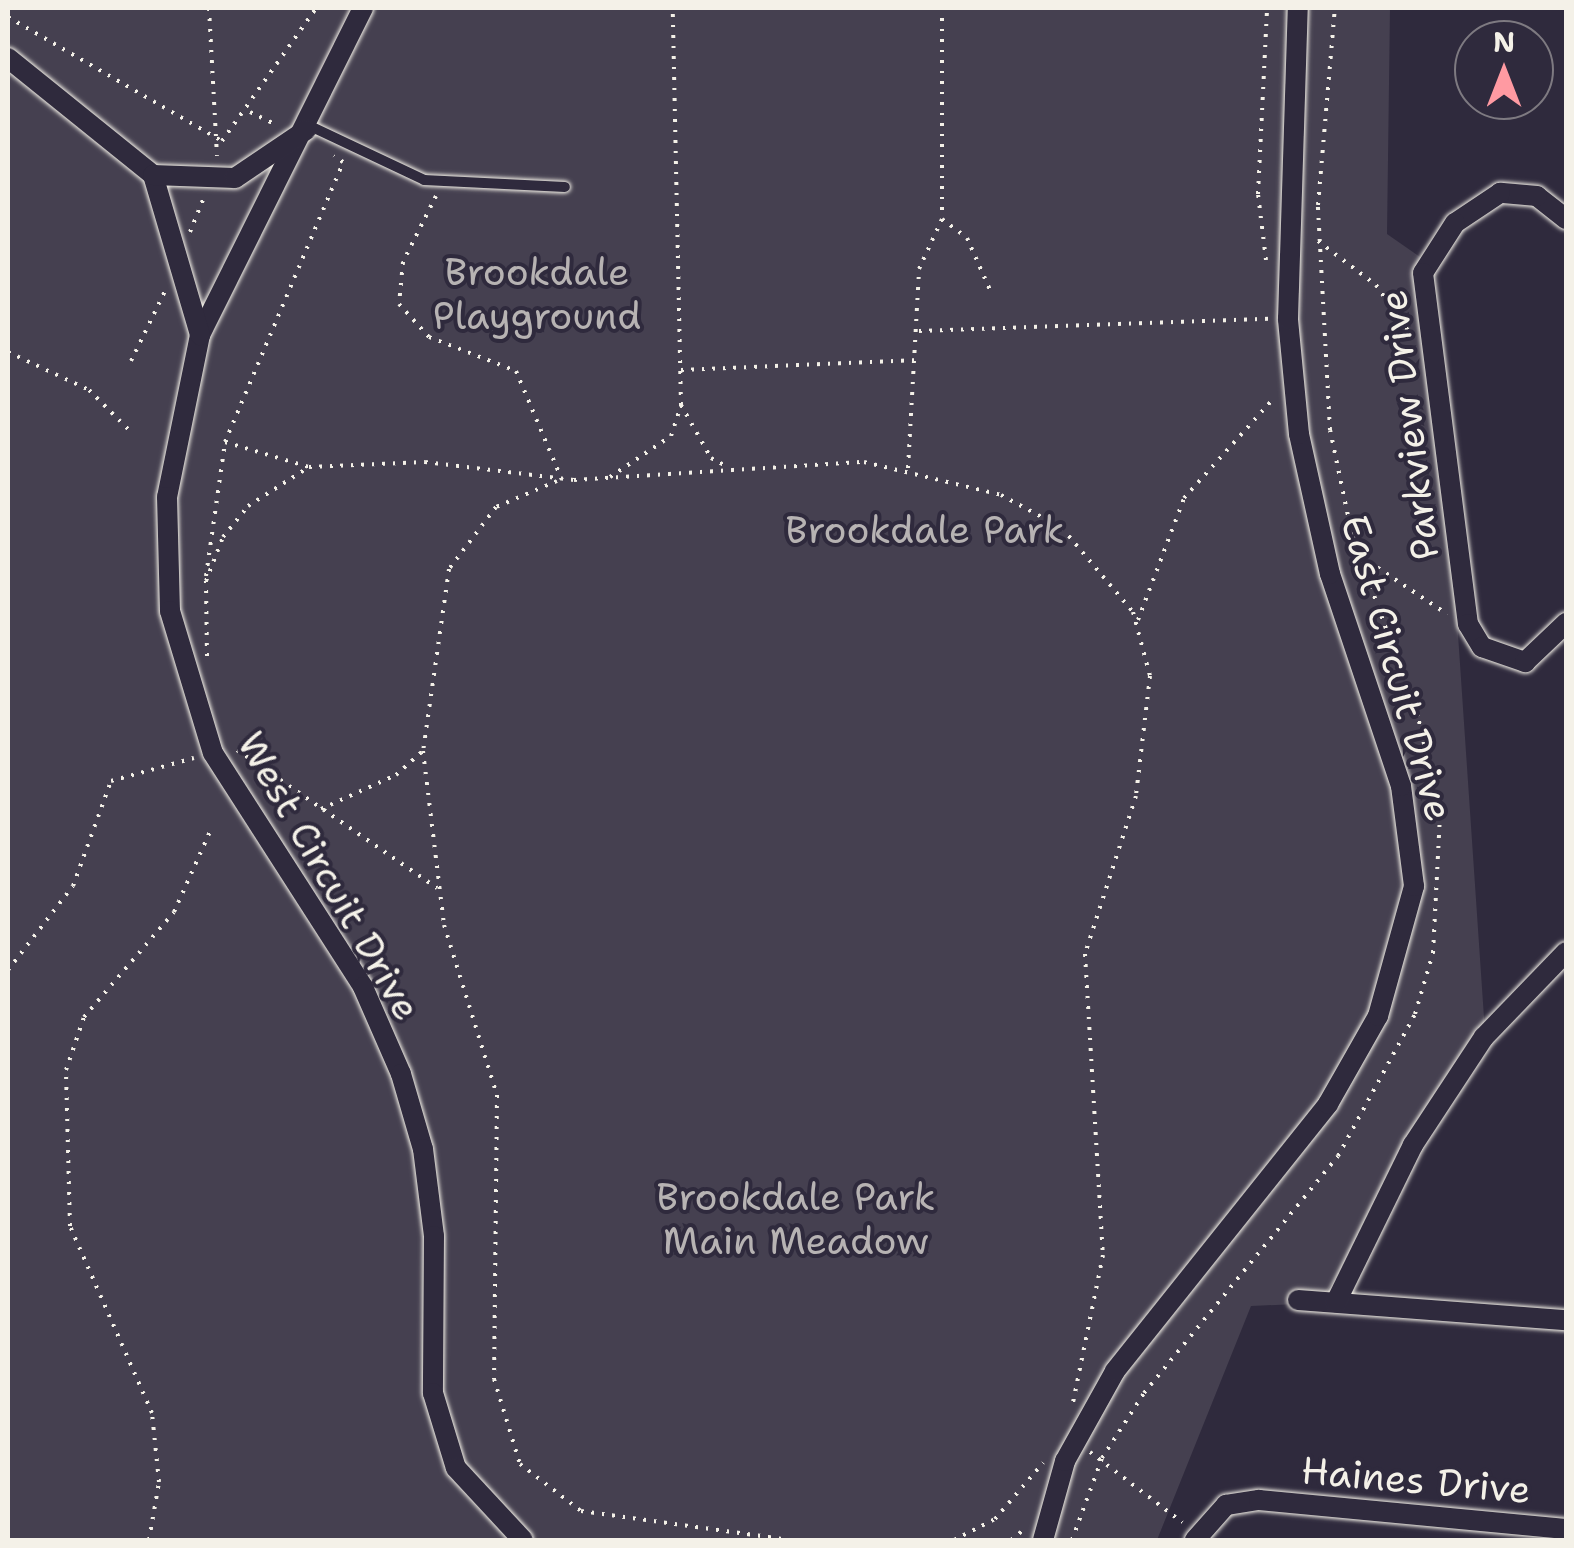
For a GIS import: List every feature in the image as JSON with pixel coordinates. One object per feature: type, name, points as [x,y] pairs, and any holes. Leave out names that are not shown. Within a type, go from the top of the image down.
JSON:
[{"type":"street","name":"West Circuit Drive","points":[[363,8],[310,126],[200,335],[167,497],[168,590],[222,749],[363,987],[400,1074],[423,1149],[434,1236],[433,1393],[456,1468],[523,1540]]},
{"type":"street","name":"East Circuit Drive","points":[[1043,1540],[1065,1462],[1115,1371],[1328,1104],[1378,1016],[1403,944],[1412,836],[1330,574],[1294,384],[1288,319],[1298,8]]},
{"type":"street","points":[[8,58],[153,175],[200,335]]},
{"type":"street","points":[[153,175],[235,178],[310,126]]},
{"type":"street","name":"Parkview Drive","points":[[1566,220],[1537,196],[1500,193],[1454,223],[1423,272],[1468,624],[1482,647],[1524,662],[1566,624]]},
{"type":"street","points":[[1336,1302],[1413,1145],[1484,1037],[1566,952]]},
{"type":"street","points":[[1298,1300],[1566,1320]]},
{"type":"street","name":"Haines Drive","points":[[1197,1538],[1226,1506],[1259,1500],[1566,1529]]},
{"type":"lane","points":[[310,126],[396,172],[441,182],[500,188],[564,187]]},
{"type":"path","points":[[209,8],[222,141]]},
{"type":"path","points":[[222,141],[316,8]]},
{"type":"path","points":[[604,479],[638,466],[671,436],[681,405],[674,8]]},
{"type":"path","points":[[908,468],[919,360],[919,270],[942,219],[942,8]]},
{"type":"path","points":[[1266,260],[1258,194],[1267,8]]},
{"type":"path","points":[[1072,1540],[1102,1458],[1338,1156],[1415,1014],[1433,954],[1440,816],[1418,717],[1360,556],[1330,430],[1318,241],[1335,8]]},
{"type":"path","points":[[8,17],[222,141]]},
{"type":"path","points":[[210,676],[206,581],[225,442],[343,162]]},
{"type":"path","points":[[441,182],[403,262],[399,304],[429,337],[516,370],[562,480]]},
{"type":"path","points":[[942,219],[967,238],[990,290]]},
{"type":"path","points":[[1318,241],[1376,284],[1392,317],[1422,343]]},
{"type":"path","points":[[919,331],[1288,319]]},
{"type":"path","points":[[8,352],[90,390],[132,434]]},
{"type":"path","points":[[680,370],[919,360]]},
{"type":"path","points":[[1138,624],[1184,498],[1294,384]]},
{"type":"path","points":[[681,405],[711,458],[729,468]]},
{"type":"path","points":[[225,442],[309,467],[425,462],[562,480],[819,459],[908,468],[1001,495],[1062,528],[1138,624],[1150,676],[1144,756],[1084,954],[1103,1256],[1093,1338],[1065,1422]]},
{"type":"path","points":[[206,581],[248,506],[309,467]]},
{"type":"path","points":[[562,480],[496,507],[449,570],[423,750],[437,888],[496,1095],[494,1380],[520,1464],[581,1510],[792,1540]]},
{"type":"path","points":[[1360,556],[1458,621]]},
{"type":"path","points":[[8,970],[72,886],[111,781],[222,749],[437,888]]},
{"type":"path","points":[[320,809],[396,775],[423,750]]},
{"type":"path","points":[[149,1540],[160,1482],[152,1413],[70,1226],[66,1070],[84,1017],[174,912],[212,827]]},
{"type":"path","points":[[954,1540],[995,1519],[1054,1451]]},
{"type":"path","points":[[1102,1458],[1197,1538]]},
{"type":"green space","name":"Brookdale Park","points":[[8,8],[1390,8],[1387,234],[1433,266],[1486,1047],[1319,1303],[1251,1306],[1157,1540],[8,1540]]},
{"type":"park label","name":"Brookdale Playground","points":[[537,294]]},
{"type":"park label","name":"Brookdale Park Main Meadow","points":[[796,1219]]}]
